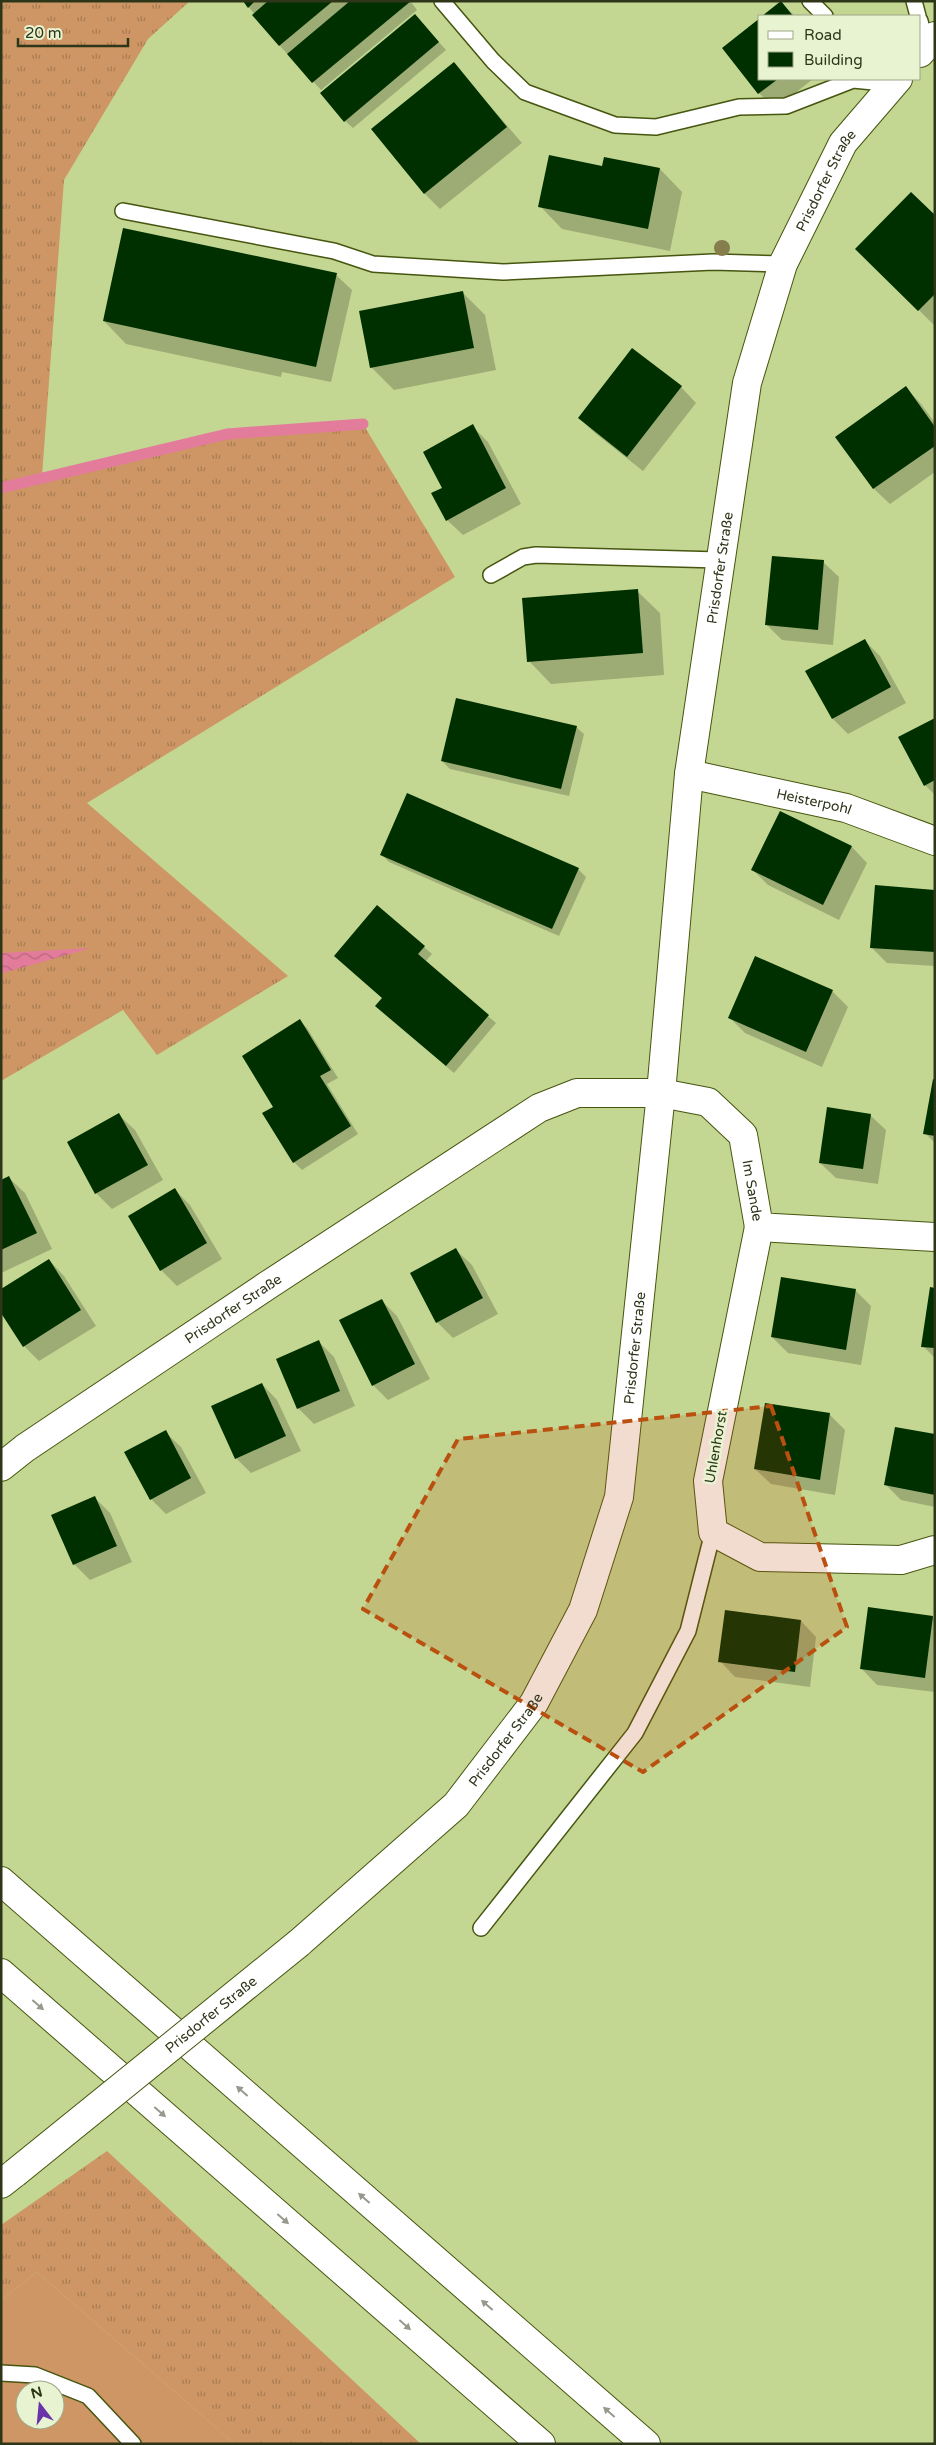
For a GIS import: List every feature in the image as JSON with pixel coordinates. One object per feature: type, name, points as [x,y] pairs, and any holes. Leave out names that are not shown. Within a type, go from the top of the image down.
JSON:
[{"type":"main road","name":"Prisdorfer Straße","points":[[8,2179],[299,1943],[456,1805],[534,1703],[583,1610],[619,1497],[661,1094],[689,774],[719,560],[747,383],[784,264],[843,143],[896,81]]},
{"type":"main road","name":"Heisterpohl","points":[[689,774],[846,808],[935,841]]},
{"type":"main road","name":"Prisdorfer Straße","points":[[1,1467],[25,1448],[268,1284],[538,1108],[577,1093],[661,1094]]},
{"type":"main road","name":"Im Sande","points":[[661,1094],[708,1102],[743,1135],[759,1227],[935,1237]]},
{"type":"main road","name":"Uhlenhorst","points":[[713,1532],[708,1481],[759,1227]]},
{"type":"main road","points":[[713,1532],[760,1557],[901,1560],[935,1550]]},
{"type":"main road","points":[[1,1881],[646,2444]]},
{"type":"main road","points":[[1,1973],[541,2444]]},
{"type":"lane","points":[[442,1],[493,61],[525,92],[615,125],[656,127],[739,106],[786,106],[851,80]]},
{"type":"lane","points":[[810,1],[824,15]]},
{"type":"lane","points":[[914,1],[918,15]]},
{"type":"lane","points":[[874,80],[896,81]]},
{"type":"lane","points":[[122,210],[334,251],[373,264],[503,272],[713,262],[784,264]]},
{"type":"lane","points":[[491,575],[523,557],[536,555],[719,560]]},
{"type":"lane","points":[[480,1928],[635,1733],[688,1631],[713,1532]]},
{"type":"lane","points":[[1,2373],[35,2375],[88,2396],[133,2444]]},
{"type":"highlighted area","points":[[771,1406],[847,1627],[643,1772],[363,1609],[458,1439]]},
{"type":"green space","points":[[1,1],[190,1],[148,39],[64,180],[42,476],[227,434],[363,424],[455,577],[87,803],[288,976],[157,1055],[123,1010],[1,1081]]},
{"type":"green space","points":[[107,2151],[421,2444],[235,2444],[37,2272],[1,2300],[1,2225]]},
{"type":"green space","points":[[37,2272],[235,2444],[1,2444],[1,2300]]},
{"type":"water","points":[[91,948],[3,973],[1,974],[1,953]]},
{"type":"building","points":[[243,1],[255,1],[248,8]]},
{"type":"building","points":[[268,1],[333,1],[279,46],[252,15]]},
{"type":"building","points":[[350,1],[411,1],[312,83],[287,54]]},
{"type":"building","points":[[781,1],[792,15],[763,15]]},
{"type":"building","points":[[415,14],[439,42],[344,122],[320,93]]},
{"type":"building","points":[[758,20],[758,80],[777,80],[758,94],[722,48]]},
{"type":"building","points":[[454,62],[507,127],[424,194],[371,129]]},
{"type":"building","points":[[549,155],[602,166],[604,157],[660,168],[648,229],[538,207]]},
{"type":"building","points":[[911,192],[935,215],[935,294],[918,311],[855,249]]},
{"type":"building","points":[[123,228],[337,273],[316,367],[103,321]]},
{"type":"building","points":[[463,291],[474,348],[370,368],[359,311]]},
{"type":"building","points":[[632,348],[682,386],[627,457],[578,418]]},
{"type":"building","points":[[906,386],[935,427],[935,446],[873,489],[835,437]]},
{"type":"building","points":[[473,424],[506,488],[446,521],[431,493],[442,488],[423,452]]},
{"type":"building","points":[[772,556],[824,560],[818,630],[765,625]]},
{"type":"building","points":[[638,589],[643,653],[527,662],[522,598]]},
{"type":"building","points":[[865,639],[891,687],[832,719],[805,671]]},
{"type":"building","points":[[456,698],[577,726],[561,789],[441,761]]},
{"type":"building","points":[[935,718],[935,780],[924,786],[898,737]]},
{"type":"building","points":[[407,793],[579,868],[552,929],[380,855]]},
{"type":"building","points":[[780,811],[852,846],[823,905],[751,870]]},
{"type":"building","points":[[875,885],[935,890],[935,952],[870,948]]},
{"type":"building","points":[[377,905],[425,946],[418,954],[489,1015],[446,1066],[375,1006],[382,998],[334,956]]},
{"type":"building","points":[[755,956],[833,990],[806,1052],[728,1018]]},
{"type":"building","points":[[300,1019],[331,1070],[320,1076],[351,1126],[293,1163],[262,1113],[273,1107],[242,1056]]},
{"type":"building","points":[[933,1079],[935,1080],[935,1136],[923,1134]]},
{"type":"building","points":[[827,1107],[871,1114],[863,1169],[819,1163]]},
{"type":"building","points":[[119,1113],[148,1165],[95,1194],[67,1142]]},
{"type":"building","points":[[9,1176],[37,1233],[1,1250],[1,1180]]},
{"type":"building","points":[[175,1188],[207,1243],[160,1271],[128,1216]]},
{"type":"building","points":[[456,1248],[483,1298],[436,1323],[410,1273]]},
{"type":"building","points":[[49,1259],[81,1310],[23,1347],[1,1313],[1,1289]]},
{"type":"building","points":[[781,1277],[856,1289],[846,1350],[771,1337]]},
{"type":"building","points":[[930,1287],[935,1288],[935,1348],[921,1347]]},
{"type":"building","points":[[382,1299],[415,1364],[372,1386],[339,1320]]},
{"type":"building","points":[[319,1340],[340,1391],[297,1409],[276,1359]]},
{"type":"building","points":[[262,1383],[286,1436],[235,1459],[211,1406]]},
{"type":"building","points":[[765,1403],[830,1413],[820,1480],[754,1469]]},
{"type":"building","points":[[895,1427],[935,1434],[935,1495],[884,1485]]},
{"type":"building","points":[[166,1430],[191,1478],[150,1500],[124,1452]]},
{"type":"building","points":[[95,1496],[117,1546],[73,1565],[51,1515]]},
{"type":"building","points":[[868,1607],[933,1616],[925,1678],[860,1669]]},
{"type":"building","points":[[725,1610],[801,1620],[795,1672],[718,1662]]},
{"type":"waterway","points":[[1,488],[227,434],[363,424]]}]
